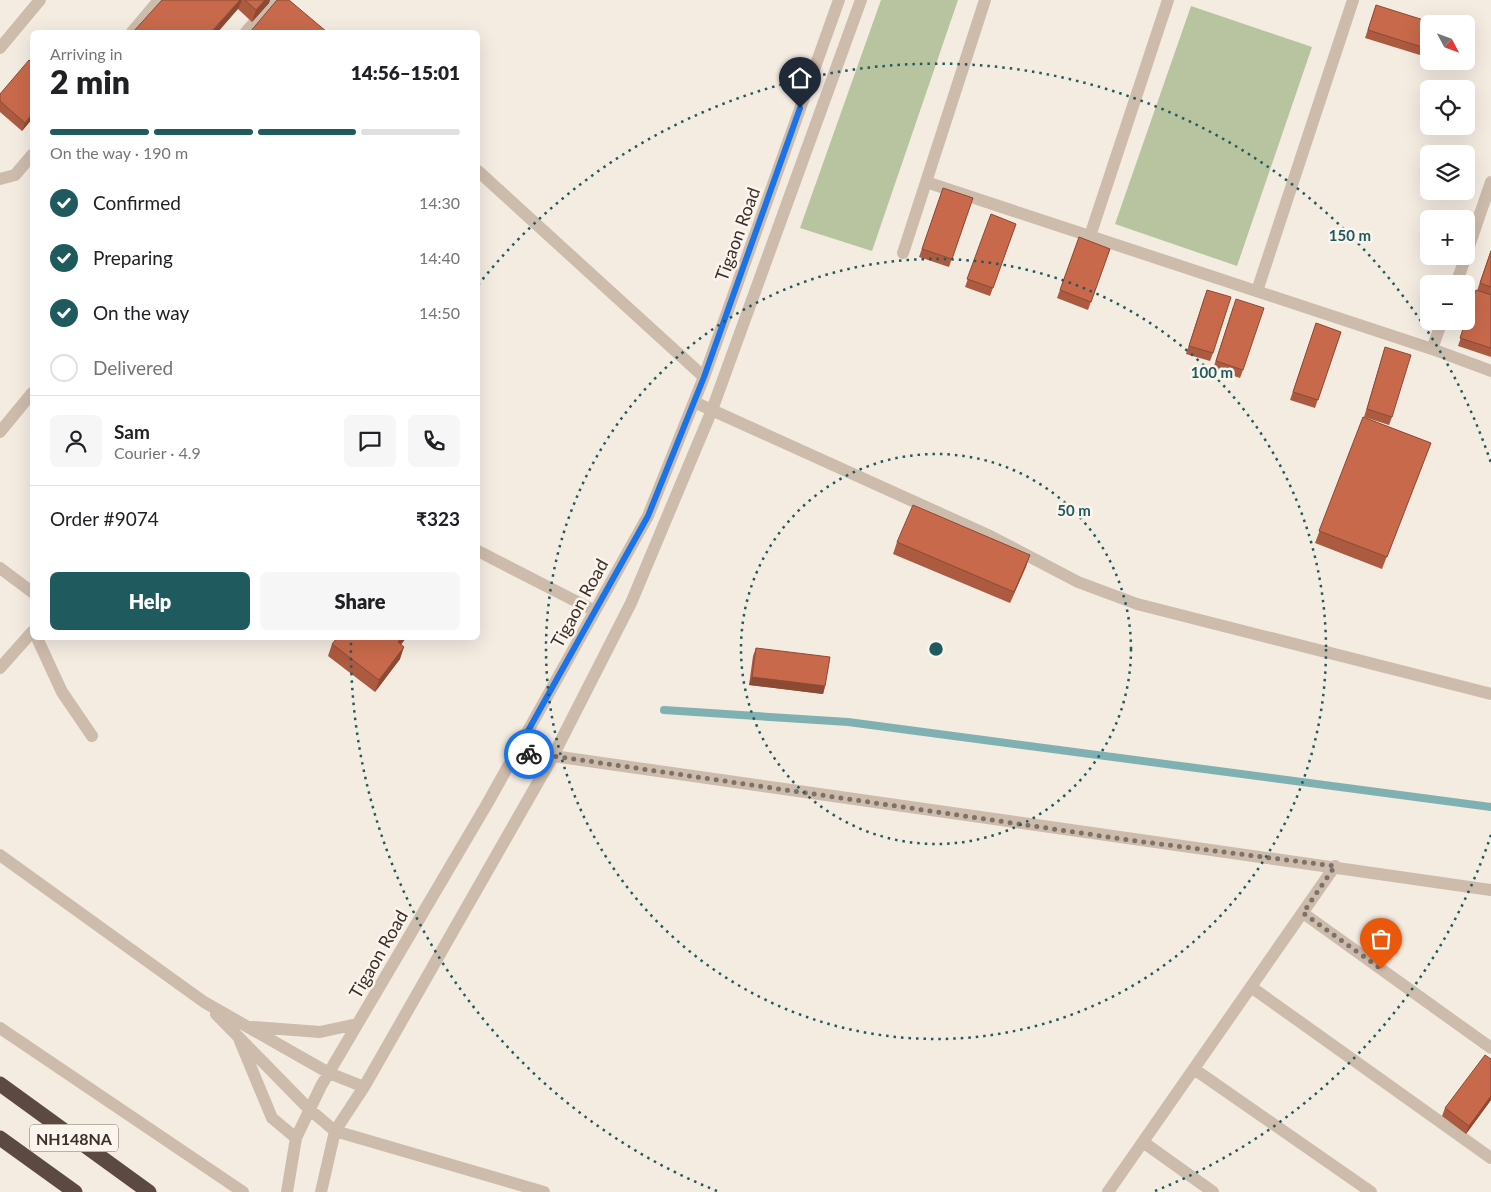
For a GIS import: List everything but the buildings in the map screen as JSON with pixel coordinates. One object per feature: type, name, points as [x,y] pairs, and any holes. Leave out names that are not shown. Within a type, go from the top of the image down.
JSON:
[{"type":"highway","name":"NH148NA","points":[[0,1084],[149,1192]]},
{"type":"highway","name":"NH148NA","points":[[0,1138],[75,1192]]},
{"type":"street","points":[[0,48],[40,0]]},
{"type":"street","points":[[134,30],[159,0]]},
{"type":"street","points":[[248,30],[274,0]]},
{"type":"street","name":"Tigaon Road","points":[[287,1192],[296,1138],[309,1108],[515,754],[648,516],[704,377],[839,0]]},
{"type":"street","points":[[321,1192],[335,1132],[364,1087],[553,756],[631,603],[712,410],[861,0]]},
{"type":"street","points":[[903,253],[985,0]]},
{"type":"street","points":[[1090,236],[1168,0]]},
{"type":"street","points":[[1256,291],[1354,0]]},
{"type":"street","points":[[0,179],[15,175],[30,156]]},
{"type":"street","points":[[480,173],[704,377]]},
{"type":"street","points":[[926,182],[1491,371]]},
{"type":"street","points":[[1475,239],[1485,220],[1491,182]]},
{"type":"street","points":[[1432,350],[1439,330]]},
{"type":"street","points":[[0,432],[30,395]]},
{"type":"street","points":[[694,402],[990,536],[1078,582],[1136,604],[1491,694]]},
{"type":"street","points":[[480,552],[595,611]]},
{"type":"street","points":[[0,568],[30,590]]},
{"type":"street","points":[[0,668],[30,634]]},
{"type":"street","points":[[38,640],[62,692],[92,736]]},
{"type":"street","points":[[515,754],[553,756],[1136,841],[1335,866],[1491,890]]},
{"type":"street","points":[[0,855],[204,1002],[329,1073],[364,1087]]},
{"type":"street","points":[[1108,1192],[1335,866]]},
{"type":"street","points":[[1303,913],[1491,1048]]},
{"type":"street","points":[[1251,987],[1491,1158]]},
{"type":"street","points":[[204,1002],[335,1132],[544,1192]]},
{"type":"street","points":[[248,1027],[320,1032],[357,1024]]},
{"type":"street","points":[[0,1028],[243,1192]]},
{"type":"street","points":[[237,1034],[272,1118],[296,1138]]},
{"type":"street","points":[[1194,1069],[1371,1192]]},
{"type":"street","points":[[1143,1142],[1213,1192]]},
{"type":"green space","points":[[881,0],[958,0],[872,251],[800,228]]},
{"type":"green space","points":[[1191,6],[1312,47],[1237,266],[1115,224]]},
{"type":"waterway","points":[[664,710],[848,722],[1491,807]]},
{"type":"way so far","points":[[529,754],[1136,841],[1335,866],[1303,913],[1381,969]]},
{"type":"route","points":[[529,754],[515,754],[648,516],[704,377],[800,108]]}]
